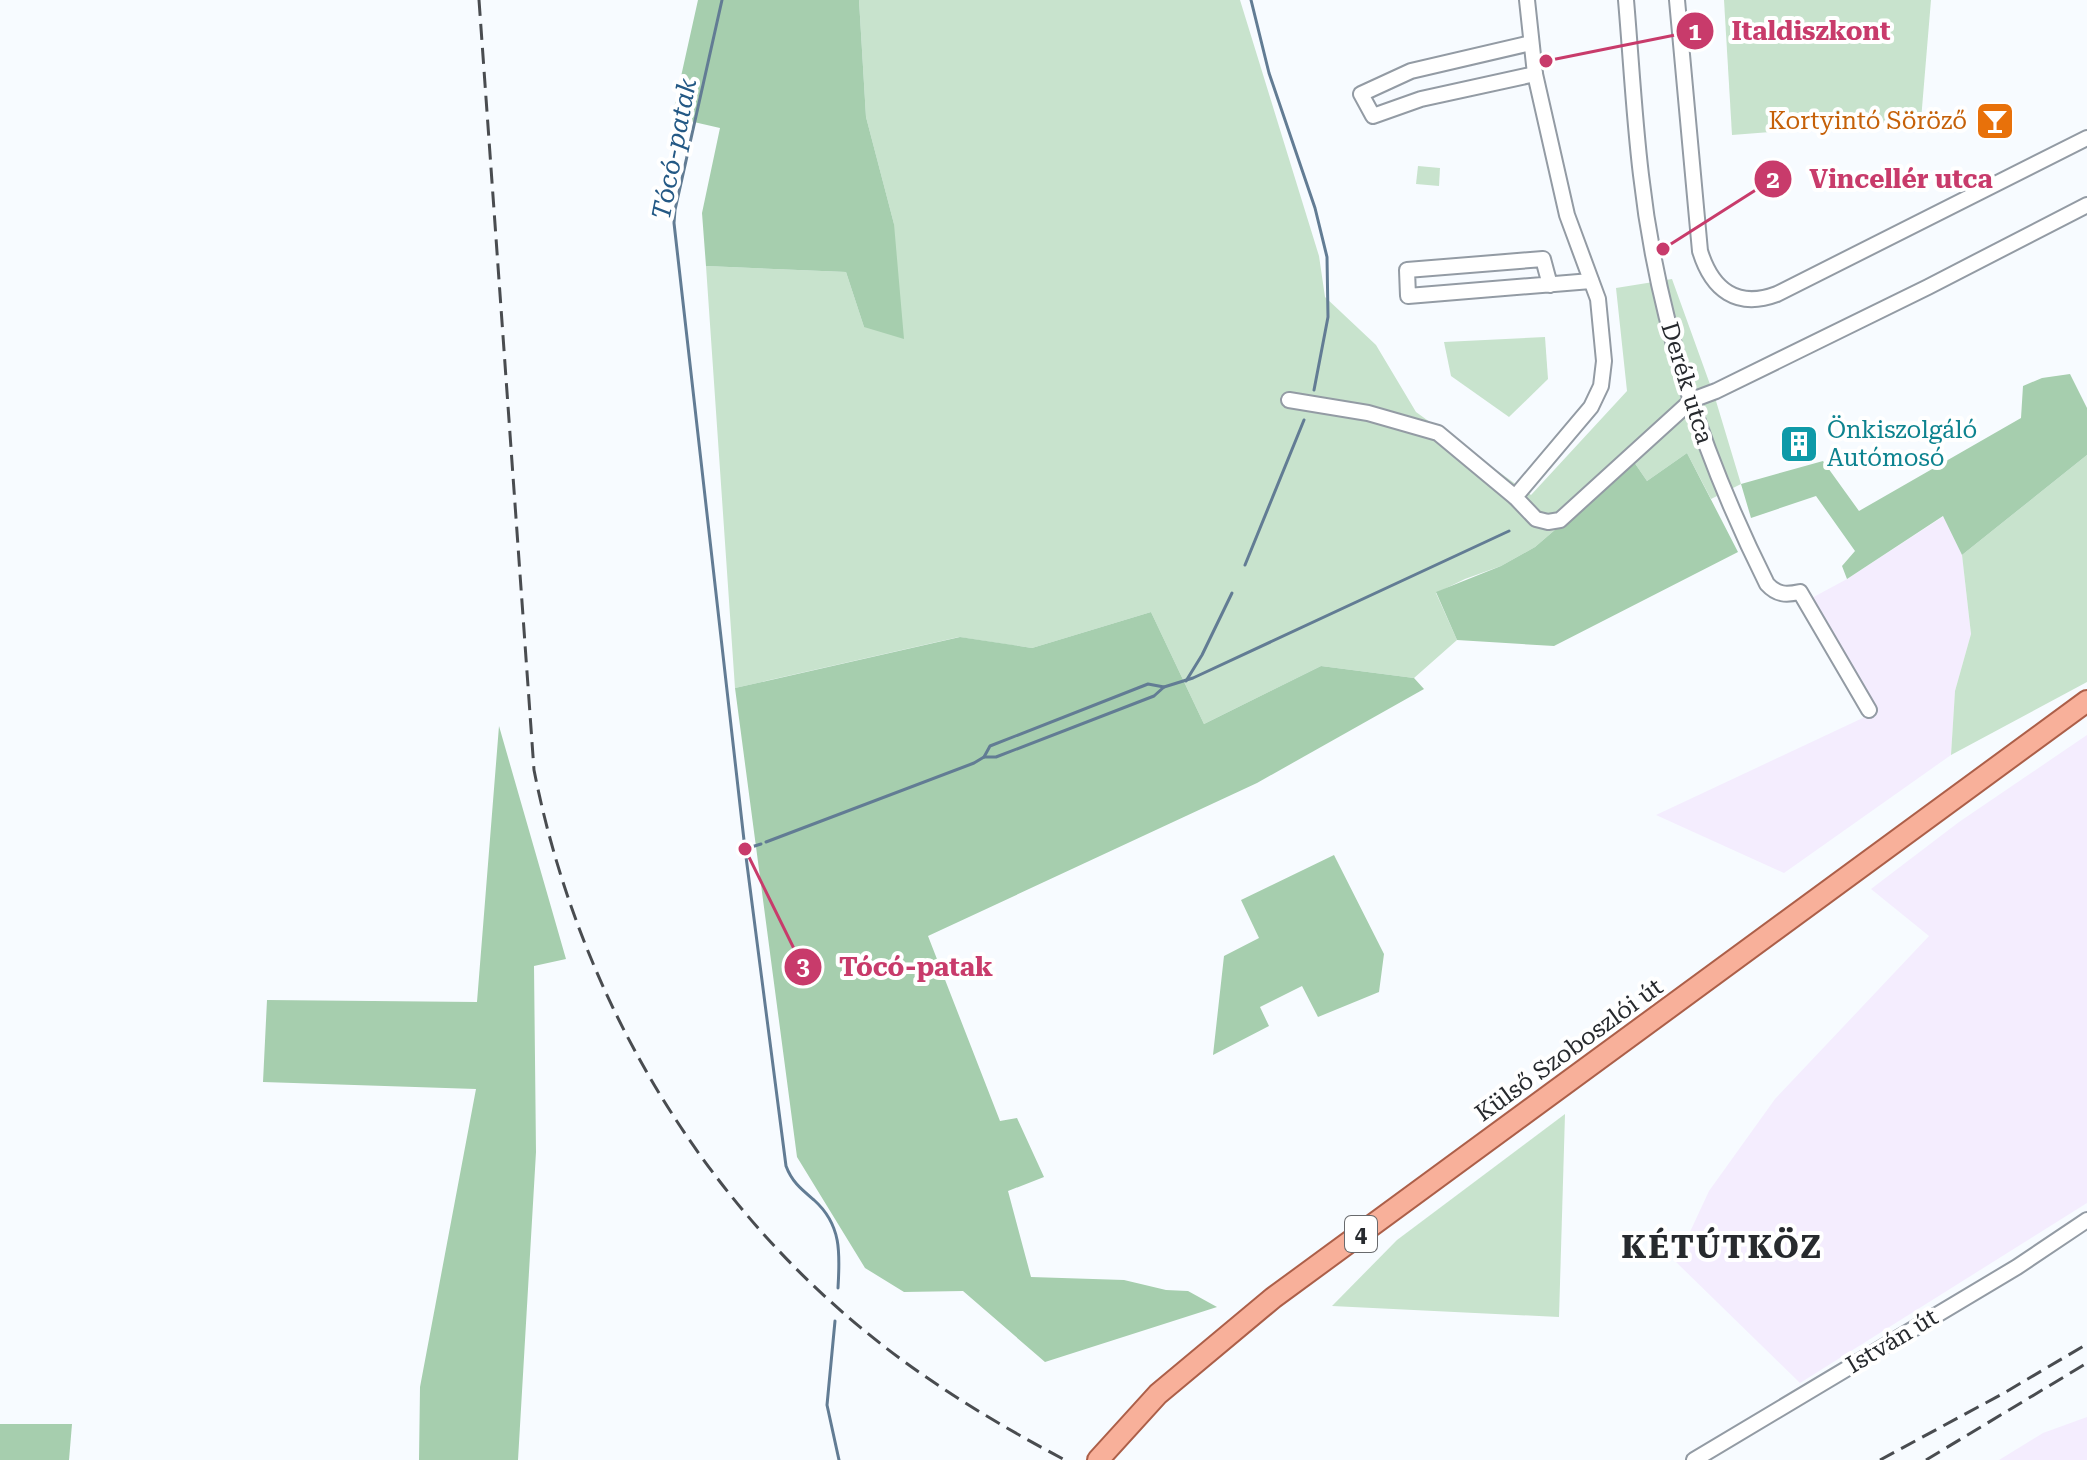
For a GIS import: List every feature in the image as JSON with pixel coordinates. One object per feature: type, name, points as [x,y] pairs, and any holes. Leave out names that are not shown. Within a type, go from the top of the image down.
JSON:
[{"type":"main road","name":"Külső Szoboszlói út","points":[[1098,1460],[1158,1394],[1273,1298],[2087,701]]},
{"type":"street","points":[[1515,497],[1591,407],[1601,386],[1604,361],[1598,299],[1567,215],[1535,74],[1527,0]]},
{"type":"street","name":"Derék utca","points":[[1626,0],[1641,176],[1650,233],[1676,356],[1718,479],[1740,533],[1767,584],[1782,594],[1800,592],[1869,710]]},
{"type":"street","points":[[1677,0],[1700,251],[1710,276],[1727,293],[1751,301],[1777,294],[2087,138]]},
{"type":"street","points":[[1531,43],[1411,71],[1361,94],[1373,116],[1421,99],[1535,74]]},
{"type":"street","points":[[1289,400],[1368,413],[1438,433],[1515,497],[1536,519],[1548,522],[1560,520],[1692,400],[1894,304],[2087,205]]},
{"type":"street","points":[[1550,285],[1543,259],[1407,270],[1408,296],[1550,285],[1591,281]]},
{"type":"street","name":"István út","points":[[1694,1460],[2017,1267],[2087,1220]]},
{"type":"shaded area","points":[[1944,516],[1962,555],[1971,634],[1955,691],[1951,755],[1784,873],[1656,815],[1867,716],[1808,600],[1847,579]]},
{"type":"shaded area","points":[[2087,735],[2087,1203],[1800,1383],[1676,1262],[1709,1191],[1775,1099],[1929,936],[1871,889],[1959,822]]},
{"type":"shaded area","points":[[2087,1417],[2087,1460],[1999,1460],[2043,1433]]},
{"type":"green space","points":[[698,0],[859,0],[866,117],[894,224],[904,339],[864,327],[846,272],[706,266],[702,213],[720,128],[672,117]]},
{"type":"green space","points":[[859,0],[1240,0],[1319,256],[1325,297],[1376,345],[1416,412],[1531,495],[1627,391],[1616,288],[1672,279],[1716,401],[1741,484],[1711,499],[1687,453],[1647,481],[1634,462],[1535,547],[1501,566],[1436,593],[1457,640],[1414,678],[1321,666],[1204,724],[1151,612],[1032,648],[959,637],[735,688],[706,266],[846,272],[864,327],[894,224],[866,117]]},
{"type":"green space","points":[[1724,0],[1931,0],[1921,120],[1732,135]]},
{"type":"green space","points":[[1418,166],[1440,168],[1439,186],[1416,184]]},
{"type":"green space","points":[[1545,337],[1548,379],[1509,417],[1451,376],[1444,342]]},
{"type":"green space","points":[[2070,374],[2087,408],[2087,455],[1962,555],[1943,516],[1847,579],[1842,566],[1855,551],[1816,496],[1751,518],[1741,484],[1823,461],[1859,511],[2021,418],[2023,386],[2042,378]]},
{"type":"green space","points":[[1687,453],[1738,552],[1554,646],[1457,640],[1436,592],[1501,566],[1535,547],[1634,462],[1647,481]]},
{"type":"green space","points":[[2087,455],[2087,682],[1951,755],[1955,691],[1971,634],[1962,555]]},
{"type":"green space","points":[[1151,612],[1204,724],[1321,666],[1414,678],[1424,689],[1257,783],[928,936],[1000,1121],[1017,1118],[1044,1177],[1008,1191],[1031,1277],[1124,1280],[1166,1290],[1188,1291],[1217,1307],[1045,1362],[963,1291],[904,1292],[865,1268],[797,1157],[735,688],[960,637],[1032,648]]},
{"type":"green space","points":[[499,726],[566,959],[534,966],[536,1152],[518,1460],[419,1460],[420,1387],[476,1089],[263,1082],[267,1000],[477,1002]]},
{"type":"green space","points":[[1334,855],[1384,954],[1379,992],[1318,1017],[1302,986],[1260,1007],[1269,1026],[1213,1055],[1224,956],[1259,938],[1241,900]]},
{"type":"green space","points":[[1565,1114],[1559,1317],[1332,1306],[1397,1240]]},
{"type":"green space","points":[[0,1424],[72,1424],[69,1460],[0,1460]]},
{"type":"waterway","name":"Tócó-patak","points":[[722,0],[674,223],[745,849],[786,1166],[797,1185],[830,1220],[839,1252],[838,1288]]},
{"type":"waterway","points":[[1251,0],[1269,73],[1315,208],[1327,257],[1328,317],[1314,390]]},
{"type":"waterway","points":[[1245,565],[1304,420]]},
{"type":"waterway","points":[[766,842],[984,757],[996,757],[1154,696],[1164,687],[1193,678],[1509,531]]},
{"type":"waterway","points":[[1186,681],[1232,593]]},
{"type":"waterway","points":[[984,757],[990,746],[1148,684],[1164,687]]},
{"type":"waterway","points":[[745,849],[761,844]]},
{"type":"waterway","name":"Tócó-patak","points":[[835,1321],[827,1405],[839,1460]]},
{"type":"railway","points":[[479,0],[534,770],[554,851],[580,930],[612,1006],[651,1080],[696,1150],[747,1215],[804,1276],[889,1350],[962,1401],[1065,1460]]},
{"type":"railway","points":[[1880,1460],[2087,1344]]},
{"type":"railway","points":[[1926,1460],[2087,1363]]},
{"type":"place","name":"Italdiszkont","points":[[1546,61]]},
{"type":"place","name":"Kortyintó Söröző","points":[[1995,121]]},
{"type":"place","name":"Vincellér utca","points":[[1663,249]]},
{"type":"place","name":"Önkiszolgáló Autómosó","points":[[1799,444]]},
{"type":"place","name":"Tócó-patak","points":[[745,849]]},
{"type":"district","name":"KÉTÚTKÖZ","points":[[1722,1247]]}]
